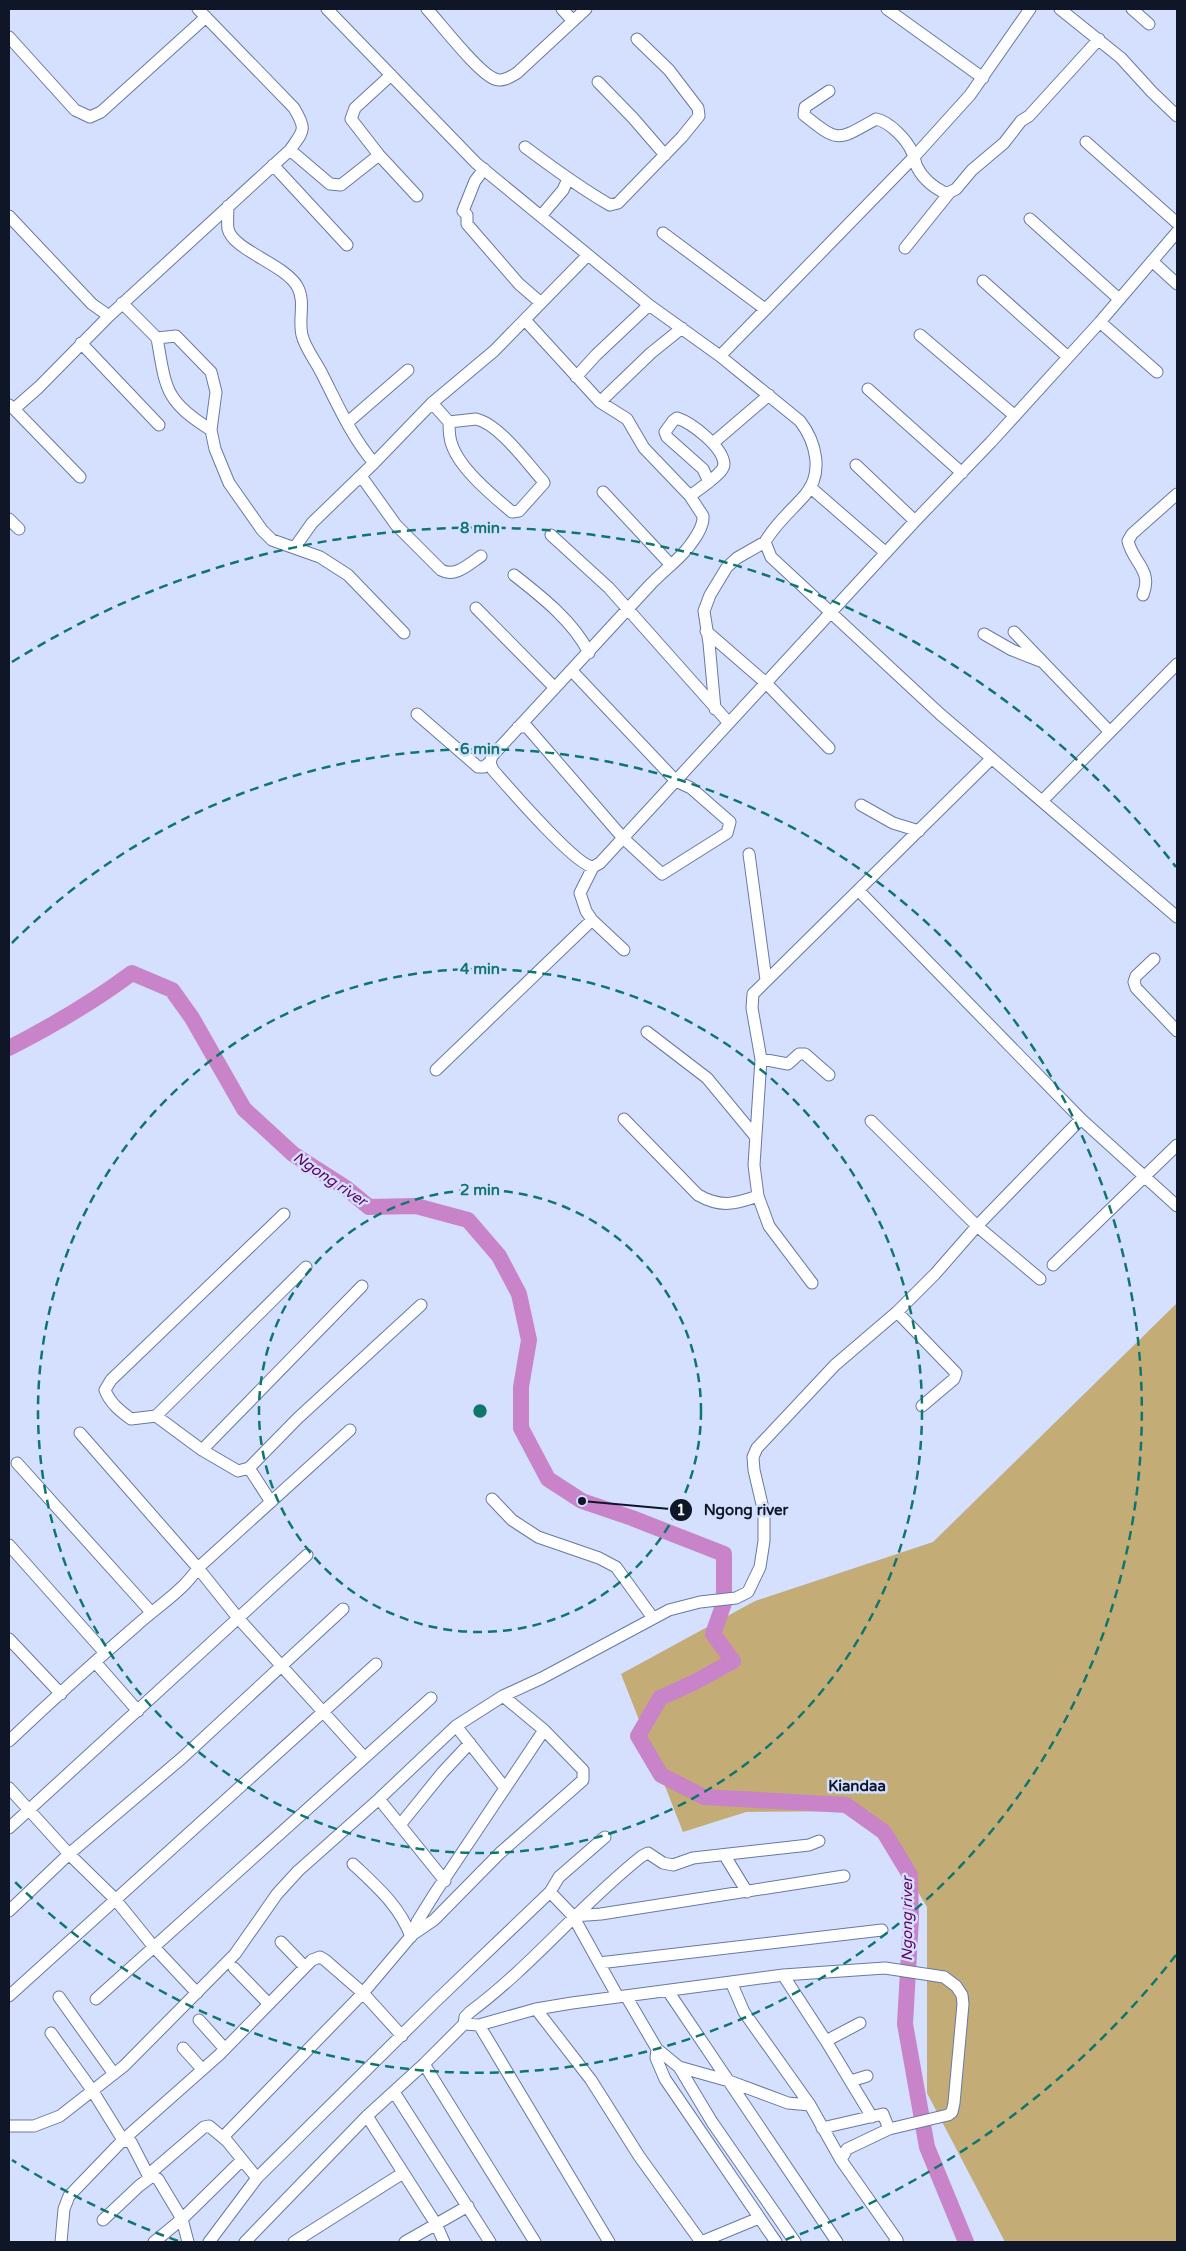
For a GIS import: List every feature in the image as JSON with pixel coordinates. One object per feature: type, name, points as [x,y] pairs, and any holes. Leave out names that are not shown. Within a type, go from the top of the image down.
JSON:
[{"type":"street","points":[[327,9],[484,169],[649,305],[720,356],[769,395],[800,421],[808,431],[816,451],[816,467],[806,494],[776,525],[765,542],[737,558],[727,567],[710,595],[704,611],[715,708]]},
{"type":"street","points":[[427,9],[481,70],[496,80],[506,79],[517,73],[586,9]]},
{"type":"street","points":[[562,9],[573,21]]},
{"type":"street","points":[[887,9],[983,78]]},
{"type":"street","points":[[720,356],[914,156],[970,95],[1030,9]]},
{"type":"street","points":[[1060,9],[1099,39],[1133,69],[1152,92],[1177,116]]},
{"type":"street","points":[[1132,9],[1150,24]]},
{"type":"street","points":[[9,37],[75,110],[90,117],[101,112],[202,13],[294,108],[303,124],[302,133],[290,150],[108,316],[39,387],[11,407],[80,477]]},
{"type":"street","points":[[526,147],[568,179],[610,205],[614,205],[665,155],[696,120],[699,110],[669,70],[637,39]]},
{"type":"street","points":[[829,91],[816,99],[803,111],[804,115],[826,133],[838,138],[876,120],[880,120],[901,136],[914,156],[916,166],[927,181],[945,193],[956,189],[972,170],[1004,143],[1021,121],[1029,116],[1099,39]]},
{"type":"street","points":[[391,74],[355,108],[352,114],[353,123],[379,155],[417,196]]},
{"type":"street","points":[[598,82],[665,155]]},
{"type":"street","points":[[1086,142],[1177,223]]},
{"type":"street","points":[[290,150],[330,184],[336,186],[341,185],[379,155]]},
{"type":"street","points":[[273,165],[347,245]]},
{"type":"street","points":[[484,169],[476,181],[463,212],[467,215],[467,224],[519,284],[541,303]]},
{"type":"street","points":[[541,216],[563,190],[568,179]]},
{"type":"street","points":[[905,248],[950,192]]},
{"type":"street","points":[[228,206],[228,228],[231,235],[251,252],[274,265],[291,278],[298,288],[302,305],[302,335],[340,412],[348,422],[358,445],[374,463]]},
{"type":"street","points":[[9,216],[92,304],[108,316]]},
{"type":"street","points":[[1030,219],[1119,300]]},
{"type":"street","points":[[624,950],[592,920],[586,911],[580,893],[593,867],[600,863],[833,613],[915,521],[962,474],[1100,322],[1177,232]]},
{"type":"street","points":[[663,233],[765,309]]},
{"type":"street","points":[[295,547],[312,522],[361,476],[432,403],[494,351],[588,255]]},
{"type":"street","points":[[1152,261],[1177,284]]},
{"type":"street","points":[[983,281],[1068,357]]},
{"type":"street","points":[[122,303],[157,338],[168,389],[177,406],[211,430]]},
{"type":"street","points":[[576,377],[596,355],[649,305]]},
{"type":"street","points":[[417,714],[478,767],[484,767],[518,727],[572,672],[627,610],[687,549],[704,522],[703,516],[690,496],[644,448],[627,419],[600,402],[525,320]]},
{"type":"street","points":[[1100,322],[1157,372]]},
{"type":"street","points":[[600,402],[651,353],[682,328]]},
{"type":"street","points":[[920,335],[1015,416]]},
{"type":"street","points":[[157,338],[176,336],[211,372],[216,392],[211,430],[214,449],[229,484],[272,540],[295,547],[320,558],[348,575],[404,633]]},
{"type":"street","points":[[81,343],[160,425]]},
{"type":"street","points":[[348,422],[408,370]]},
{"type":"street","points":[[868,388],[962,474]]},
{"type":"street","points":[[713,443],[769,395]]},
{"type":"street","points":[[432,403],[449,422],[451,445],[458,458],[512,512],[519,511],[542,487],[543,481],[498,431],[485,421],[449,422]]},
{"type":"street","points":[[690,496],[709,482],[720,472],[724,464],[721,454],[713,443],[694,428],[676,418],[665,432],[667,437],[703,469],[709,482]]},
{"type":"street","points":[[856,465],[915,521]]},
{"type":"street","points":[[361,476],[396,524],[441,570],[446,573],[455,572],[481,556]]},
{"type":"street","points":[[810,487],[886,554]]},
{"type":"street","points":[[603,492],[671,565]]},
{"type":"street","points":[[1143,596],[1147,582],[1145,574],[1128,541],[1132,534],[1177,494]]},
{"type":"street","points":[[9,518],[19,529]]},
{"type":"street","points":[[550,535],[608,588],[729,724]]},
{"type":"street","points":[[765,542],[771,557],[940,714],[990,759],[1043,800],[1177,918]]},
{"type":"street","points":[[514,574],[547,603],[583,640],[589,653]]},
{"type":"street","points":[[476,608],[555,688]]},
{"type":"street","points":[[706,631],[766,683],[830,748]]},
{"type":"street","points":[[1014,632],[1110,732]]},
{"type":"street","points":[[984,634],[1012,650],[1042,662]]},
{"type":"street","points":[[1043,800],[1177,664]]},
{"type":"street","points":[[518,727],[527,727],[623,838],[662,874],[727,833],[730,822],[691,788],[676,781],[572,672]]},
{"type":"street","points":[[812,1282],[769,1226],[758,1196],[754,1164],[760,1059],[752,1000],[753,994],[990,759]]},
{"type":"street","points":[[490,762],[493,770],[527,807],[579,860],[593,867]]},
{"type":"street","points":[[861,805],[893,823],[919,831]]},
{"type":"street","points":[[748,854],[766,980]]},
{"type":"street","points":[[859,891],[1081,1119],[1177,1206]]},
{"type":"street","points":[[436,1070],[592,920]]},
{"type":"street","points":[[1154,959],[1136,976],[1134,982],[1136,988],[1177,1030]]},
{"type":"street","points":[[647,1032],[707,1078],[755,1136]]},
{"type":"street","points":[[760,1059],[788,1064],[799,1054],[805,1054],[829,1075]]},
{"type":"street","points":[[624,1119],[698,1194],[706,1199],[733,1205],[758,1196]]},
{"type":"street","points":[[9,2126],[34,2126],[48,2122],[60,2116],[114,2074],[235,1954],[277,1894],[298,1870],[456,1726],[503,1696],[542,1678],[653,1618],[676,1608],[700,1602],[736,1598],[748,1592],[760,1567],[764,1541],[764,1513],[754,1470],[753,1457],[757,1448],[835,1365],[897,1312],[935,1274],[977,1226],[1081,1119]]},
{"type":"street","points":[[871,1121],[977,1226],[1040,1279]]},
{"type":"street","points":[[1053,1266],[1177,1145]]},
{"type":"street","points":[[284,1214],[106,1385],[105,1390],[108,1397],[123,1413],[131,1418],[156,1416],[306,1267]]},
{"type":"street","points":[[202,1450],[362,1286]]},
{"type":"street","points":[[156,1416],[202,1450],[238,1471],[249,1468],[298,1418],[421,1306]]},
{"type":"street","points":[[897,1312],[956,1373],[954,1379],[922,1406]]},
{"type":"street","points":[[10,1736],[61,1694],[152,1612],[178,1593],[189,1582],[198,1568],[350,1430]]},
{"type":"street","points":[[80,1433],[198,1568],[281,1668],[364,1757]]},
{"type":"street","points":[[17,1463],[152,1612]]},
{"type":"street","points":[[249,1468],[271,1502]]},
{"type":"street","points":[[492,1499],[512,1520],[538,1537],[599,1558],[616,1567],[653,1618]]},
{"type":"street","points":[[9,1544],[105,1653]]},
{"type":"street","points":[[9,1828],[307,1555]]},
{"type":"street","points":[[9,1911],[69,1854],[182,1758],[343,1609]]},
{"type":"street","points":[[9,1639],[61,1694]]},
{"type":"street","points":[[95,1662],[138,1711]]},
{"type":"street","points":[[9,1996],[376,1664]]},
{"type":"street","points":[[411,1936],[434,1920],[507,1846],[583,1780],[583,1770],[544,1730],[503,1696]]},
{"type":"street","points":[[96,1999],[431,1698]]},
{"type":"street","points":[[456,1726],[505,1788]]},
{"type":"street","points":[[223,2137],[364,1993],[411,1936],[424,1911],[544,1730]]},
{"type":"street","points":[[400,1825],[442,1773],[470,1743]]},
{"type":"street","points":[[9,1788],[69,1854],[115,1899],[153,1946],[197,1993]]},
{"type":"street","points":[[378,1799],[445,1880]]},
{"type":"street","points":[[209,2242],[257,2178],[550,1892],[559,1877],[605,1836]]},
{"type":"street","points":[[245,2242],[367,2116],[464,2024],[465,2017],[470,2012],[510,1980],[610,1881],[646,1854],[663,1863],[673,1865],[693,1858],[725,1856],[809,1845],[819,1841]]},
{"type":"street","points":[[725,1856],[748,1892]]},
{"type":"street","points":[[353,1864],[386,1895],[405,1921],[411,1936]]},
{"type":"street","points":[[573,1916],[601,1914],[844,1876]]},
{"type":"street","points":[[550,1892],[573,1916],[599,1963],[657,2049],[679,2068],[712,2122],[795,2242]]},
{"type":"street","points":[[599,1963],[882,1930]]},
{"type":"street","points":[[281,1942],[306,1967]]},
{"type":"street","points":[[61,2242],[64,2209],[69,2196],[123,2140],[225,2049],[316,1957],[322,1957],[364,1993],[402,2036]]},
{"type":"street","points":[[234,1968],[269,2004]]},
{"type":"street","points":[[464,2024],[479,2025],[536,2009],[783,1975],[884,1968],[944,1977],[956,1986],[962,1995],[963,2004],[952,2112],[948,2115],[890,2129],[847,2149],[841,2160]]},
{"type":"street","points":[[783,1975],[872,2117]]},
{"type":"street","points":[[731,1982],[744,2012],[810,2105],[841,2160],[897,2240],[895,2242]]},
{"type":"street","points":[[668,1990],[837,2242]]},
{"type":"street","points":[[59,1997],[114,2074]]},
{"type":"street","points":[[536,2009],[590,2080],[639,2156],[701,2242],[759,2218]]},
{"type":"street","points":[[199,2020],[225,2049]]},
{"type":"street","points":[[826,2041],[860,2023]]},
{"type":"street","points":[[479,2025],[609,2242]]},
{"type":"street","points":[[52,2033],[92,2090],[123,2140],[131,2142],[150,2176],[158,2180],[182,2219],[188,2242]]},
{"type":"street","points":[[183,2048],[202,2070]]},
{"type":"street","points":[[657,2049],[656,2058],[665,2079],[776,2242]]},
{"type":"street","points":[[424,2064],[536,2242]]},
{"type":"street","points":[[679,2068],[728,2080],[788,2103],[810,2105]]},
{"type":"street","points":[[851,2081],[867,2076]]},
{"type":"street","points":[[394,2092],[490,2242]]},
{"type":"street","points":[[822,2128],[883,2114],[890,2129]]},
{"type":"street","points":[[367,2116],[436,2224],[444,2242]]},
{"type":"street","points":[[103,2220],[204,2127],[209,2126],[223,2137],[257,2178]]},
{"type":"street","points":[[154,2242],[182,2219],[241,2160]]},
{"type":"street","points":[[294,2242],[403,2173]]},
{"type":"street","points":[[405,2242],[468,2206]]},
{"type":"shaded area","points":[[1177,1303],[1177,2242],[1005,2242],[927,2093],[927,1907],[869,1811],[746,1812],[683,1832],[621,1674],[755,1601],[933,1542]]},
{"type":"waterway","name":"Ngong river","points":[[9,1048],[72,1013],[132,973],[172,990],[192,1018],[244,1109],[293,1154],[346,1188],[369,1207],[416,1206],[468,1220],[499,1256],[519,1294],[529,1340],[521,1387],[521,1428],[548,1479],[582,1501],[632,1518],[724,1554],[724,1603],[713,1634],[733,1661],[695,1682],[660,1698],[638,1736],[661,1775],[704,1797],[846,1805],[884,1832],[910,1875],[911,1918],[905,2024],[927,2147],[966,2242]]},
{"type":"place","name":"Ngong river","points":[[582,1501]]},
{"type":"district","name":"Kiandaa","points":[[857,1786]]}]
